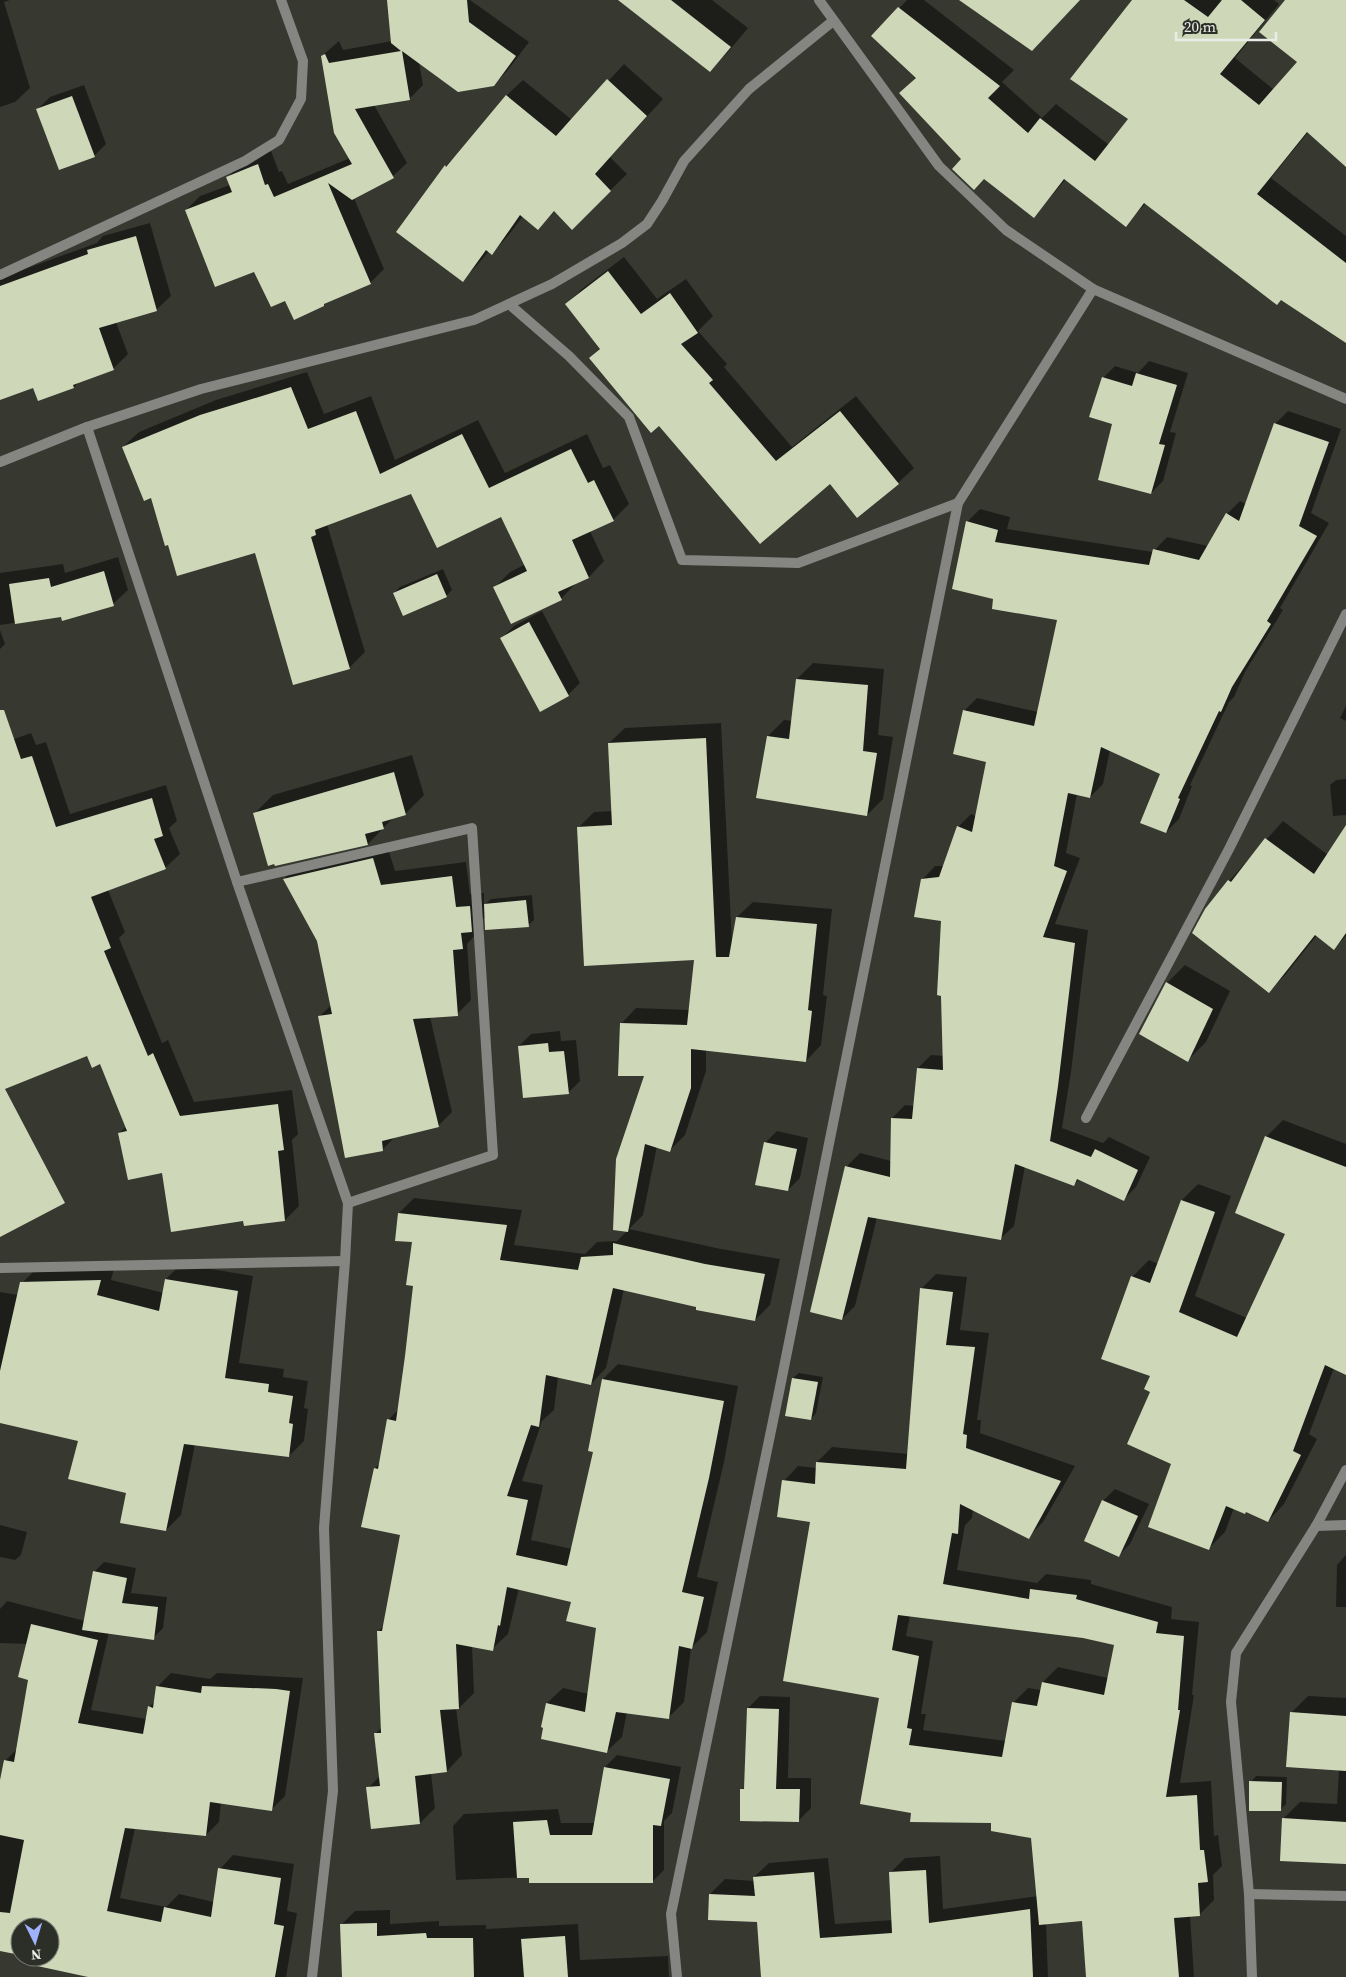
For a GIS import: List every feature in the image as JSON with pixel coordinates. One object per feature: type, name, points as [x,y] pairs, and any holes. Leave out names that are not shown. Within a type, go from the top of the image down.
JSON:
[{"type":"street","points":[[0,275],[245,161],[279,140],[301,99],[303,61],[281,0]]},
{"type":"street","points":[[819,0],[939,166],[1006,230],[1093,289],[1346,399]]},
{"type":"street","points":[[0,462],[87,427],[201,389],[474,320],[552,284],[622,243],[647,224],[684,160],[749,89],[833,21]]},
{"type":"street","points":[[677,1977],[671,1914],[779,1392],[958,503],[1093,289]]},
{"type":"street","points":[[509,304],[570,356],[629,417],[682,560],[798,564],[958,503]]},
{"type":"street","points":[[87,427],[236,882],[348,1203],[324,1528],[333,1791],[312,1977]]},
{"type":"street","points":[[1086,1118],[1229,849],[1346,614]]},
{"type":"street","points":[[236,882],[472,828],[493,1155],[348,1203]]},
{"type":"street","points":[[0,1268],[345,1261]]},
{"type":"street","points":[[1252,1977],[1249,1894],[1231,1702],[1236,1654],[1316,1526],[1346,1470]]},
{"type":"street","points":[[1316,1526],[1346,1525]]},
{"type":"street","points":[[1249,1894],[1346,1896]]},
{"type":"building","points":[[387,0],[467,0],[469,22],[516,56],[494,86],[458,92],[402,51],[410,100],[355,109],[394,178],[352,200],[328,183],[371,284],[324,304],[324,306],[294,320],[285,301],[271,307],[254,272],[215,287],[185,210],[232,192],[226,177],[258,164],[265,185],[268,184],[274,197],[352,164],[334,133],[321,56],[325,54],[329,63],[401,51],[391,43]]},
{"type":"building","points":[[618,0],[671,0],[731,47],[710,72]]},
{"type":"building","points":[[959,0],[1080,0],[1032,51]]},
{"type":"building","points":[[1132,0],[1184,0],[1208,17],[1222,0],[1241,0],[1265,20],[1220,74],[1259,105],[1297,62],[1259,32],[1285,0],[1346,0],[1346,167],[1307,132],[1257,194],[1346,263],[1346,343],[1281,300],[1277,305],[1144,203],[1126,227],[1064,179],[1034,218],[984,179],[974,190],[952,169],[961,159],[899,93],[916,78],[871,36],[898,7],[1000,86],[988,98],[1028,133],[1040,118],[1095,161],[1128,119],[1070,79]]},
{"type":"building","points":[[607,79],[647,116],[595,174],[611,191],[572,230],[554,211],[538,230],[520,215],[492,255],[486,250],[463,282],[396,232],[445,165],[446,167],[506,95],[556,136]]},
{"type":"building","points":[[72,96],[95,157],[59,170],[36,109]]},
{"type":"building","points":[[136,236],[157,311],[99,328],[114,370],[73,385],[74,388],[38,401],[33,388],[0,400],[0,286],[88,254],[87,250]]},
{"type":"building","points":[[608,271],[641,314],[670,293],[698,333],[681,344],[713,380],[709,383],[776,461],[840,411],[899,484],[857,518],[830,484],[760,544],[659,426],[651,433],[589,358],[600,349],[565,304]]},
{"type":"building","points":[[1136,373],[1177,385],[1159,444],[1165,445],[1151,494],[1098,480],[1112,424],[1089,417],[1102,377],[1132,386]]},
{"type":"building","points":[[291,387],[308,429],[356,411],[380,474],[462,434],[489,488],[571,449],[588,483],[594,480],[614,521],[572,540],[589,578],[558,592],[562,600],[511,624],[493,587],[527,571],[501,517],[437,548],[411,494],[315,530],[316,535],[311,537],[350,669],[293,685],[255,553],[177,576],[168,545],[165,546],[151,498],[144,501],[122,447],[200,415]]},
{"type":"building","points":[[1274,423],[1329,442],[1299,526],[1317,536],[1267,621],[1271,624],[1232,687],[1221,712],[1219,711],[1178,798],[1180,799],[1166,833],[1140,823],[1160,774],[1101,747],[1090,798],[1068,793],[1054,866],[1067,871],[1043,937],[1075,943],[1050,1141],[1091,1157],[1095,1149],[1138,1170],[1124,1201],[1077,1179],[1074,1186],[1015,1164],[1001,1240],[868,1217],[842,1320],[810,1312],[845,1166],[890,1177],[891,1118],[912,1119],[917,1068],[943,1070],[941,996],[937,995],[941,921],[914,917],[921,879],[939,877],[957,826],[972,832],[986,762],[953,754],[963,710],[1034,726],[1057,620],[992,609],[993,599],[952,589],[966,521],[998,530],[995,542],[1149,565],[1153,549],[1199,560],[1226,513],[1239,521]]},
{"type":"building","points":[[104,571],[114,606],[62,621],[61,617],[15,624],[9,584],[49,578],[51,587]]},
{"type":"building","points":[[437,574],[447,597],[403,616],[393,593]]},
{"type":"building","points":[[529,622],[569,696],[540,712],[500,638]]},
{"type":"building","points":[[796,679],[868,685],[863,751],[877,753],[867,816],[756,798],[767,736],[789,739]]},
{"type":"building","points":[[0,710],[4,710],[21,759],[32,756],[56,827],[152,798],[163,836],[154,839],[166,869],[91,897],[111,948],[104,951],[148,1056],[153,1053],[180,1116],[278,1104],[284,1150],[278,1151],[285,1221],[244,1226],[243,1221],[171,1232],[162,1173],[128,1180],[118,1133],[127,1131],[100,1064],[92,1068],[87,1056],[5,1089],[65,1203],[0,1237]]},
{"type":"building","points":[[706,738],[716,957],[729,957],[736,917],[817,924],[808,1010],[812,1011],[806,1062],[691,1049],[691,1088],[670,1152],[645,1144],[628,1232],[613,1230],[616,1159],[644,1076],[618,1076],[620,1023],[687,1025],[694,960],[584,966],[577,827],[612,825],[608,743]]},
{"type":"building","points":[[394,772],[406,815],[382,822],[384,829],[365,834],[368,845],[268,866],[253,813]]},
{"type":"building","points":[[1346,825],[1346,933],[1334,950],[1315,935],[1269,993],[1192,933],[1205,909],[1228,880],[1231,882],[1265,838],[1314,874]]},
{"type":"building","points":[[373,858],[381,885],[452,876],[456,907],[470,906],[472,932],[461,933],[463,949],[453,950],[458,1016],[413,1019],[439,1127],[382,1141],[383,1151],[345,1158],[318,1016],[332,1014],[317,941],[283,879]]},
{"type":"building","points":[[526,900],[529,927],[485,930],[484,904]]},
{"type":"building","points":[[1166,982],[1213,1009],[1188,1062],[1139,1034]]},
{"type":"building","points":[[548,1043],[549,1052],[564,1051],[569,1094],[523,1098],[518,1046]]},
{"type":"building","points":[[1265,1136],[1346,1167],[1346,1375],[1325,1365],[1293,1451],[1301,1455],[1268,1522],[1246,1512],[1245,1514],[1226,1506],[1209,1550],[1148,1527],[1171,1464],[1127,1444],[1150,1392],[1144,1389],[1150,1376],[1101,1359],[1131,1276],[1150,1283],[1181,1200],[1215,1212],[1179,1312],[1237,1337],[1285,1234],[1235,1213]]},
{"type":"building","points":[[764,1142],[797,1149],[788,1191],[755,1185]]},
{"type":"building","points":[[398,1213],[507,1225],[500,1260],[578,1270],[581,1257],[613,1255],[613,1243],[705,1264],[765,1274],[755,1321],[696,1310],[696,1307],[613,1288],[591,1385],[546,1375],[539,1427],[531,1425],[507,1496],[528,1500],[516,1555],[567,1566],[593,1452],[588,1451],[602,1379],[724,1401],[709,1478],[682,1592],[704,1597],[692,1649],[679,1646],[669,1719],[616,1712],[607,1753],[541,1739],[543,1728],[541,1727],[546,1703],[585,1712],[596,1628],[566,1621],[571,1602],[507,1587],[493,1651],[456,1644],[459,1709],[440,1710],[447,1772],[415,1776],[420,1824],[371,1829],[366,1787],[380,1786],[374,1733],[381,1733],[377,1631],[382,1631],[400,1535],[361,1527],[374,1468],[378,1469],[387,1419],[396,1421],[405,1356],[413,1286],[406,1285],[412,1242],[395,1241]]},
{"type":"building","points":[[165,1279],[238,1291],[225,1378],[269,1384],[268,1392],[293,1396],[289,1423],[293,1424],[289,1457],[184,1444],[166,1531],[120,1523],[126,1493],[68,1479],[78,1441],[0,1423],[0,1371],[20,1282],[101,1280],[97,1295],[159,1311]]},
{"type":"building","points":[[920,1288],[953,1292],[946,1345],[975,1347],[963,1434],[967,1435],[966,1448],[1061,1481],[1029,1539],[960,1504],[958,1534],[952,1533],[943,1584],[1029,1599],[1030,1589],[1077,1595],[1076,1599],[1158,1622],[1156,1633],[1184,1636],[1178,1710],[1180,1710],[1166,1797],[1197,1795],[1200,1850],[1204,1850],[1208,1882],[1198,1883],[1200,1916],[1174,1918],[1179,1977],[1086,1977],[1082,1921],[1039,1925],[1031,1838],[991,1831],[991,1823],[910,1822],[911,1813],[860,1804],[879,1698],[783,1681],[810,1522],[777,1517],[782,1480],[815,1484],[816,1462],[906,1469]],"holes":[[[898,1615],[1083,1638],[1114,1645],[1104,1695],[1042,1682],[1037,1706],[1012,1702],[1002,1757],[909,1745],[912,1729],[907,1728],[919,1656],[892,1650]]]},
{"type":"building","points":[[792,1378],[818,1382],[811,1420],[785,1416]]},
{"type":"building","points":[[1102,1500],[1138,1516],[1119,1557],[1084,1541]]},
{"type":"building","points":[[93,1571],[127,1578],[122,1603],[158,1607],[154,1640],[82,1630]]},
{"type":"building","points":[[31,1624],[98,1640],[78,1723],[143,1734],[148,1706],[153,1708],[156,1686],[201,1693],[202,1686],[290,1691],[272,1811],[210,1802],[206,1836],[125,1828],[107,1911],[161,1922],[164,1907],[211,1917],[218,1868],[281,1878],[274,1924],[284,1926],[275,1977],[88,1977],[42,1967],[60,1967],[60,1917],[10,1917],[10,1953],[0,1951],[0,1912],[10,1913],[24,1840],[0,1835],[0,1780],[4,1760],[14,1762],[28,1680],[18,1677]]},
{"type":"building","points":[[747,1708],[779,1709],[776,1789],[800,1789],[799,1822],[740,1821],[740,1789],[744,1789]]},
{"type":"building","points":[[1290,1712],[1346,1716],[1346,1771],[1286,1767]]},
{"type":"building","points":[[604,1767],[670,1779],[661,1826],[653,1825],[653,1883],[529,1883],[529,1878],[517,1878],[513,1822],[547,1820],[550,1835],[592,1835]]},
{"type":"building","points":[[1249,1781],[1282,1782],[1281,1811],[1249,1811]]},
{"type":"building","points":[[1282,1818],[1346,1822],[1346,1864],[1280,1861]]},
{"type":"building","points":[[926,1870],[929,1923],[1030,1909],[1033,1977],[761,1977],[757,1922],[708,1920],[709,1894],[755,1896],[753,1877],[814,1872],[820,1938],[892,1933],[889,1872]]},
{"type":"building","points":[[377,1923],[377,1936],[426,1933],[427,1938],[473,1938],[474,1977],[342,1977],[340,1924]]},
{"type":"building","points":[[565,1936],[568,1977],[524,1977],[521,1939]]}]
